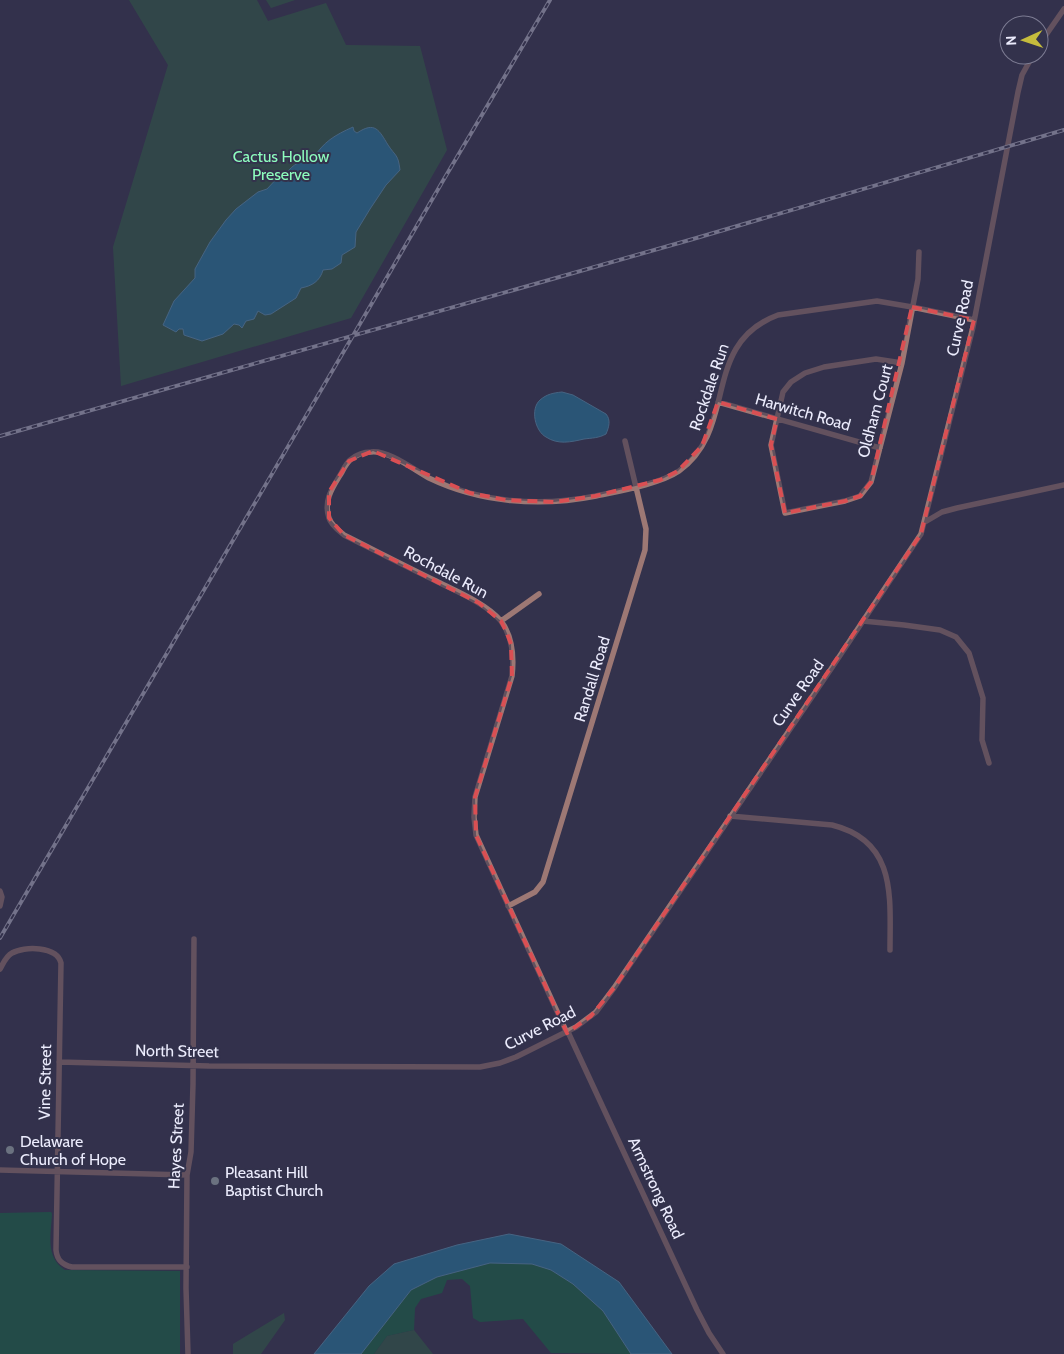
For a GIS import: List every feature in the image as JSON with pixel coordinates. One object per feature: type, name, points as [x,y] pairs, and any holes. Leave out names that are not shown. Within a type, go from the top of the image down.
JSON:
[{"type":"street","points":[[1049,31],[1064,9]]},
{"type":"street","name":"Curve Road","points":[[294,1066],[481,1067],[516,1057],[567,1032],[584,1022],[603,1003],[921,534],[974,320],[1018,92],[1022,75],[1028,65]]},
{"type":"street","name":"Oldham Court","points":[[777,419],[771,446],[785,513],[846,501],[860,496],[871,482],[902,364],[918,278],[918,252]]},
{"type":"street","name":"Rockdale Run","points":[[595,496],[669,476],[691,460],[708,436],[728,367],[736,347],[750,331],[767,320],[778,315],[877,301],[912,306],[974,320]]},
{"type":"street","points":[[777,419],[783,392],[791,382],[805,373],[824,367],[876,359],[902,364]]},
{"type":"street","name":"Harwitch Road","points":[[718,402],[880,448]]},
{"type":"street","name":"Randall Road","points":[[508,906],[535,892],[543,882],[645,550],[647,539],[625,441]]},
{"type":"street","name":"Rochdale Run","points":[[567,1032],[476,835],[474,817],[475,797],[512,676],[514,660],[511,644],[501,621],[479,603],[344,535],[335,528],[329,518],[327,504],[329,492],[349,461],[360,454],[373,451],[385,454],[430,478],[470,493],[506,500],[554,502],[595,496]]},
{"type":"street","points":[[925,522],[942,512],[957,508],[1064,485]]},
{"type":"street","points":[[501,621],[539,594]]},
{"type":"street","points":[[863,621],[940,630],[956,637],[969,653],[983,698],[982,740],[989,763]]},
{"type":"street","points":[[730,816],[832,825],[861,837],[876,853],[886,872],[890,892],[890,950]]},
{"type":"street","points":[[0,891],[2,897],[0,906]]},
{"type":"street","name":"Hayes Street","points":[[188,1354],[187,1175],[191,1152],[194,939]]},
{"type":"street","name":"Vine Street","points":[[0,969],[12,953],[22,950],[54,953],[60,959],[56,1250],[60,1262],[72,1267],[187,1267]]},
{"type":"street","name":"Armstrong Road","points":[[567,1032],[697,1310],[723,1354]]},
{"type":"street","name":"North Street","points":[[59,1062],[294,1066]]},
{"type":"street","points":[[0,1170],[187,1175]]},
{"type":"highlighted area","points":[[912,307],[974,320],[921,534],[614,988],[591,1016],[567,1033],[476,835],[475,797],[512,676],[511,644],[506,631],[501,621],[479,603],[344,535],[329,518],[329,492],[349,461],[373,451],[470,493],[506,500],[554,502],[595,496],[660,480],[678,471],[702,446],[718,402],[777,419],[771,445],[785,513],[845,501],[860,496],[871,482]]},
{"type":"green space","name":"Cactus Hollow Preserve","points":[[129,0],[257,0],[268,21],[326,3],[346,45],[420,46],[447,150],[351,318],[121,386],[113,247],[168,65]]},
{"type":"green space","points":[[266,0],[295,0],[271,8]]},
{"type":"green space","points":[[51,1212],[50,1238],[52,1252],[54,1259],[65,1270],[180,1271],[180,1354],[0,1354],[0,1213]]},
{"type":"green space","points":[[490,1263],[532,1264],[551,1270],[573,1284],[603,1311],[631,1354],[551,1353],[523,1319],[480,1322],[473,1318],[470,1286],[462,1279],[447,1280],[442,1293],[421,1299],[415,1308],[414,1330],[387,1336],[374,1354],[361,1354],[411,1290],[437,1277]]},
{"type":"green space","points":[[284,1313],[285,1320],[261,1354],[233,1354],[233,1344]]},
{"type":"green space","points":[[414,1330],[433,1354],[374,1354],[387,1336]]},
{"type":"water","points":[[353,127],[357,133],[368,128],[379,131],[396,156],[400,170],[386,185],[370,209],[356,232],[355,247],[342,255],[341,263],[332,269],[323,270],[315,282],[301,288],[296,298],[271,314],[265,315],[258,311],[254,319],[246,321],[242,328],[234,324],[223,334],[202,341],[184,335],[183,329],[179,329],[176,332],[163,325],[174,301],[195,278],[195,269],[210,242],[236,209],[258,192],[267,189],[281,174],[287,173],[302,161],[313,159],[330,140]]},
{"type":"water","points":[[562,392],[573,395],[606,414],[609,424],[606,434],[595,438],[565,442],[551,440],[542,434],[535,420],[537,404],[548,395]]},
{"type":"water","points":[[509,1234],[561,1244],[619,1282],[672,1354],[631,1354],[603,1311],[573,1284],[551,1270],[532,1264],[490,1263],[437,1277],[411,1290],[361,1354],[314,1354],[369,1286],[394,1264],[457,1245]]},
{"type":"railway","points":[[0,938],[550,0]]},
{"type":"railway","points":[[0,436],[693,239],[1064,130]]},
{"type":"place","name":"Delaware Church of Hope","points":[[10,1150]]},
{"type":"place","name":"Pleasant Hill Baptist Church","points":[[215,1181]]}]
